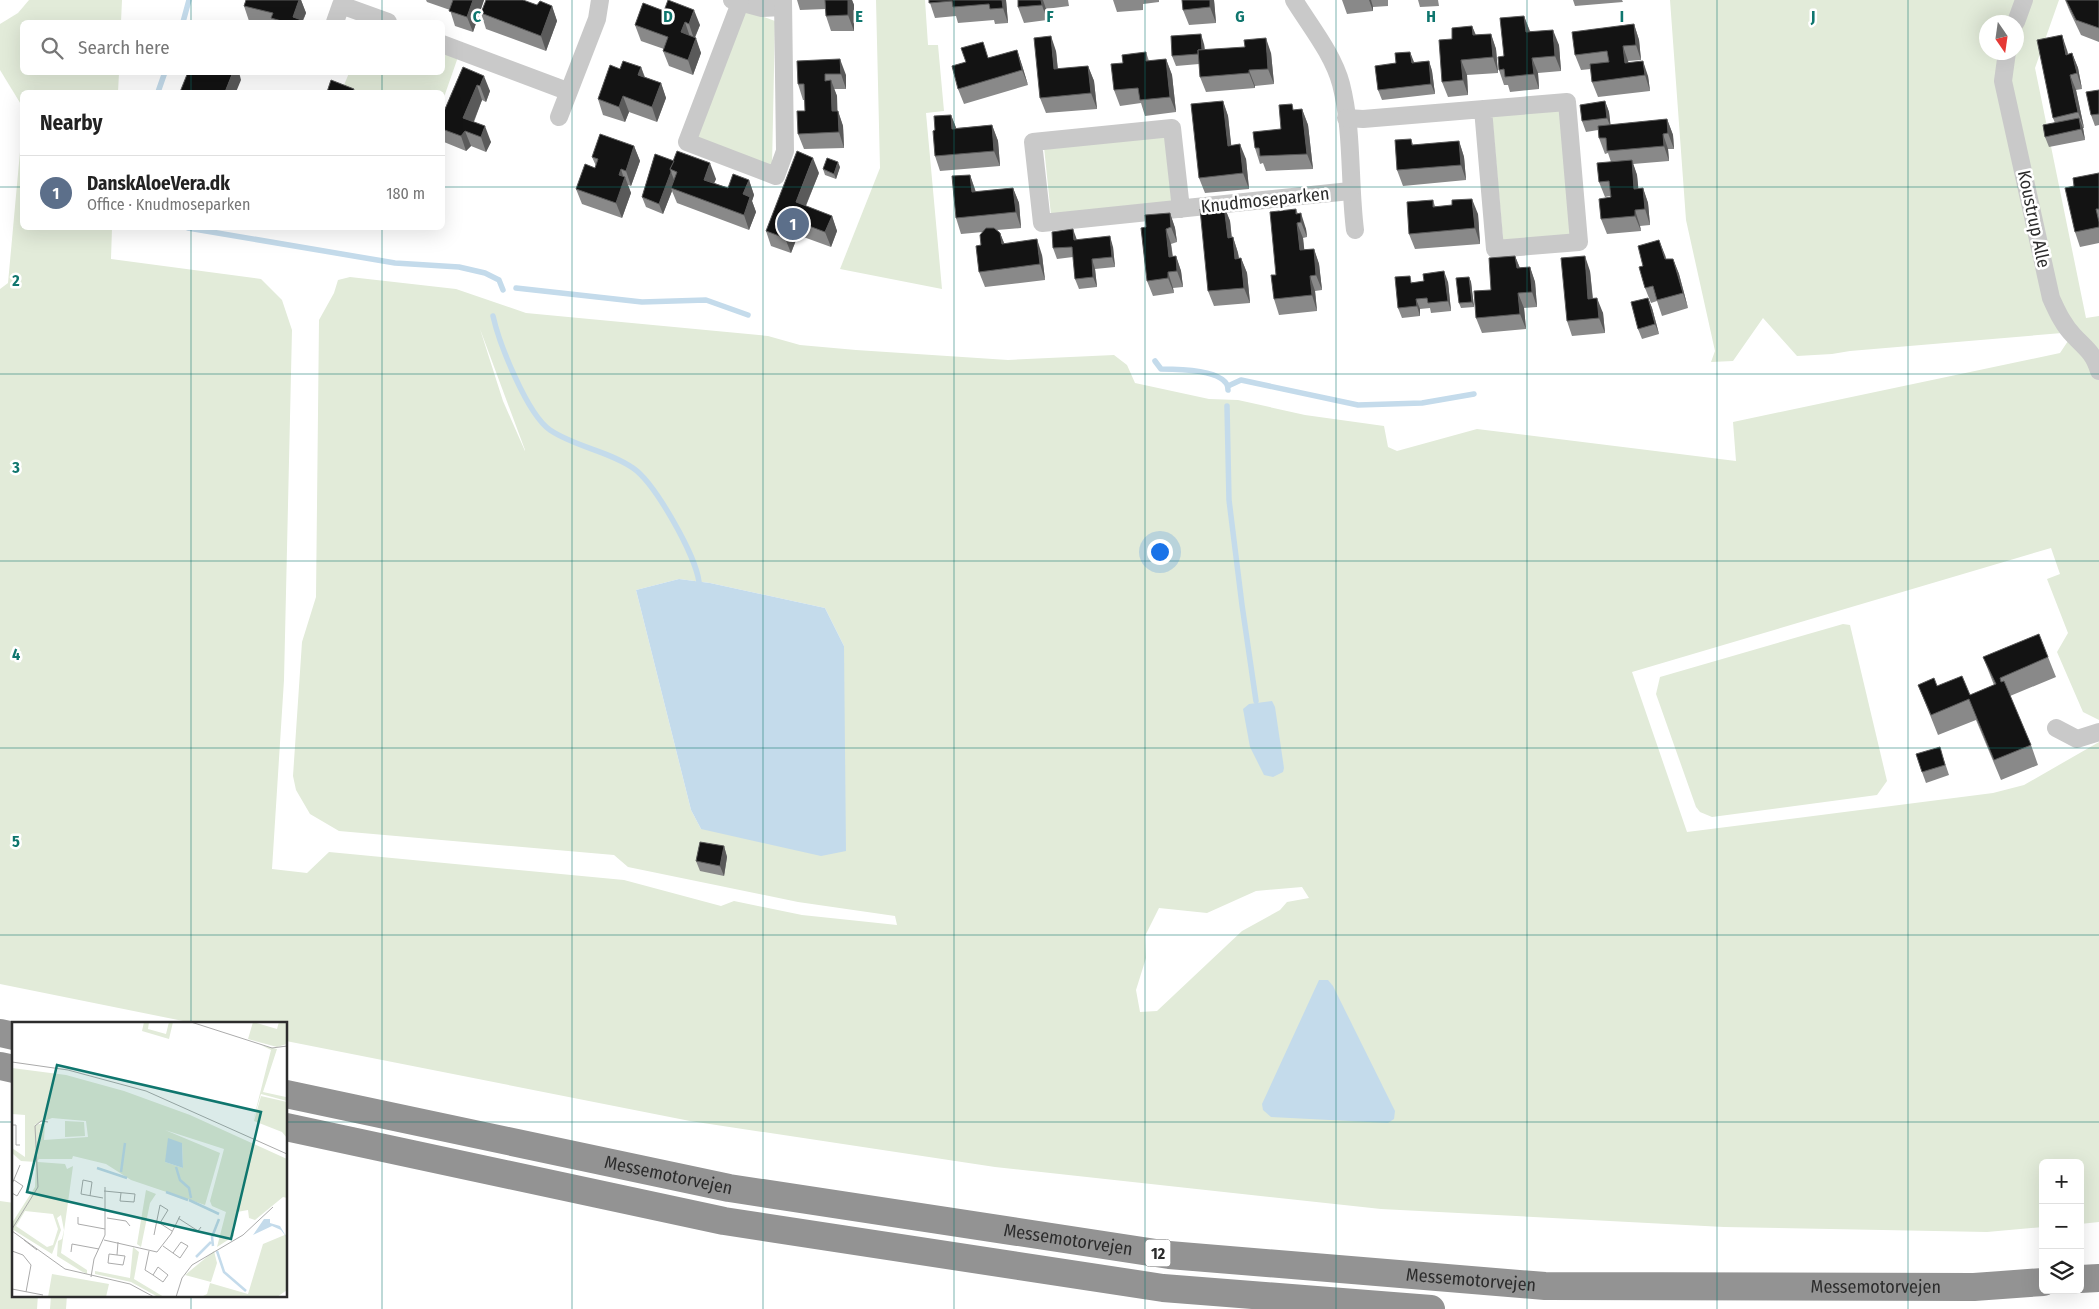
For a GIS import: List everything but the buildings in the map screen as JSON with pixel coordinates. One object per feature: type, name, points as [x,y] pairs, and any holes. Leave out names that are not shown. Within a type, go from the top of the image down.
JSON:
[{"type":"highway","name":"Messemotorvejen","points":[[288,1094],[729,1188],[1169,1255],[1545,1286],[1974,1287],[2039,1282]]},
{"type":"highway","name":"Messemotorvejen","points":[[288,1127],[724,1221],[1163,1288],[1431,1309]]},
{"type":"highway","points":[[2084,1279],[2099,1278]]},
{"type":"street","points":[[559,117],[567,91],[597,19],[600,0]]},
{"type":"street","name":"Knudmoseparken","points":[[1294,0],[1332,64],[1340,84],[1346,118],[1350,191],[1355,230]]},
{"type":"street","points":[[2019,15],[2024,0]]},
{"type":"street","points":[[736,2],[762,8],[783,3],[785,151],[776,176],[687,142],[736,2]]},
{"type":"street","points":[[336,20],[341,5],[382,20]]},
{"type":"street","points":[[445,45],[567,91]]},
{"type":"street","name":"Koustrup Alle","points":[[2006,60],[2003,80],[2051,298],[2060,318],[2073,335],[2091,351],[2099,371]]},
{"type":"street","points":[[1346,118],[1363,119],[1483,109],[1567,102],[1579,242],[1495,249],[1483,109]]},
{"type":"street","name":"Knudmoseparken","points":[[1181,209],[1172,128],[1033,142],[1042,223],[1181,209],[1350,191]]},
{"type":"street","points":[[2056,728],[2077,740],[2099,732]]},
{"type":"green space","points":[[29,0],[122,0],[121,20],[20,20],[20,75],[119,75],[118,90],[20,90],[20,103],[0,70],[0,24],[18,13]]},
{"type":"green space","points":[[876,0],[925,0],[928,45],[938,45],[944,111],[926,113],[942,289],[840,269],[880,168]]},
{"type":"green space","points":[[1670,0],[2059,0],[2035,68],[2086,318],[2099,316],[2099,720],[2083,712],[2057,652],[2068,633],[2047,579],[2060,574],[2051,548],[1632,672],[1687,832],[1993,793],[2024,785],[2099,742],[2099,1222],[2084,1224],[2084,1159],[2039,1159],[2039,1227],[1987,1232],[1724,1227],[1381,1209],[995,1167],[690,1121],[288,1041],[288,1022],[188,1022],[0,984],[0,289],[8,283],[20,152],[20,230],[112,230],[111,259],[261,279],[282,300],[292,330],[284,680],[272,869],[307,873],[329,852],[624,880],[721,906],[734,901],[802,915],[897,925],[895,916],[798,902],[628,867],[614,855],[339,831],[310,814],[296,790],[293,776],[302,642],[316,597],[319,320],[334,293],[338,280],[350,277],[456,289],[526,313],[768,336],[800,345],[1008,360],[1114,355],[1127,365],[1135,383],[1209,399],[1238,400],[1305,415],[1384,426],[1388,447],[1397,451],[1477,429],[1736,461],[1733,422],[2060,353],[2074,332],[1797,356],[1763,318],[1733,361],[1711,362],[1715,351],[1686,220]],"holes":[[[480,329],[525,451],[503,401]],[[679,579],[710,583],[825,608],[844,646],[701,829],[691,810],[636,590]],[[1302,887],[1309,898],[1287,902],[1280,910],[1242,931],[1157,1011],[1140,1012],[1136,990],[1146,958],[1145,936],[1159,908],[1207,913],[1256,891]]]},
{"type":"green space","points":[[743,9],[775,21],[772,166],[696,138]]},
{"type":"green space","points":[[445,53],[458,57],[445,94],[445,90],[342,90],[348,75],[445,75]]},
{"type":"green space","points":[[1561,109],[1570,235],[1503,240],[1492,115]]},
{"type":"green space","points":[[1168,134],[1175,203],[1051,215],[1044,147]]},
{"type":"green space","points":[[1843,624],[1850,625],[1887,781],[1877,795],[1712,817],[1700,812],[1696,807],[1656,694],[1660,677]]},
{"type":"green space","points":[[0,1201],[12,1203],[12,1296],[38,1296],[37,1309],[0,1309]]},
{"type":"green space","points":[[51,1296],[67,1296],[66,1309],[50,1309]]},
{"type":"water","points":[[679,579],[710,583],[825,608],[844,646],[846,851],[821,856],[701,829],[691,810],[636,590]]},
{"type":"water","points":[[1272,701],[1275,707],[1284,768],[1283,772],[1273,777],[1264,775],[1250,747],[1243,709],[1249,704]]},
{"type":"water","points":[[1319,980],[1328,980],[1333,986],[1395,1111],[1394,1119],[1388,1123],[1271,1117],[1263,1110],[1262,1104]]},
{"type":"waterway","points":[[184,20],[189,0]]},
{"type":"waterway","points":[[159,90],[164,75]]},
{"type":"waterway","points":[[200,230],[395,263],[459,267],[485,273],[499,280],[503,290]]},
{"type":"waterway","points":[[516,288],[642,302],[706,300],[748,315]]},
{"type":"waterway","points":[[493,316],[501,343],[515,377],[523,394],[541,422],[550,430],[570,441],[624,462],[642,476],[663,504],[683,538],[691,555],[699,582]]},
{"type":"waterway","points":[[1155,361],[1161,369],[1189,370],[1211,374],[1226,383],[1228,390]]},
{"type":"waterway","points":[[1228,386],[1241,380],[1358,405],[1422,403],[1474,394]]},
{"type":"waterway","points":[[1227,406],[1229,500],[1256,701]]},
{"type":"place","name":"DanskAloeVera.dk","points":[[793,224]]}]
